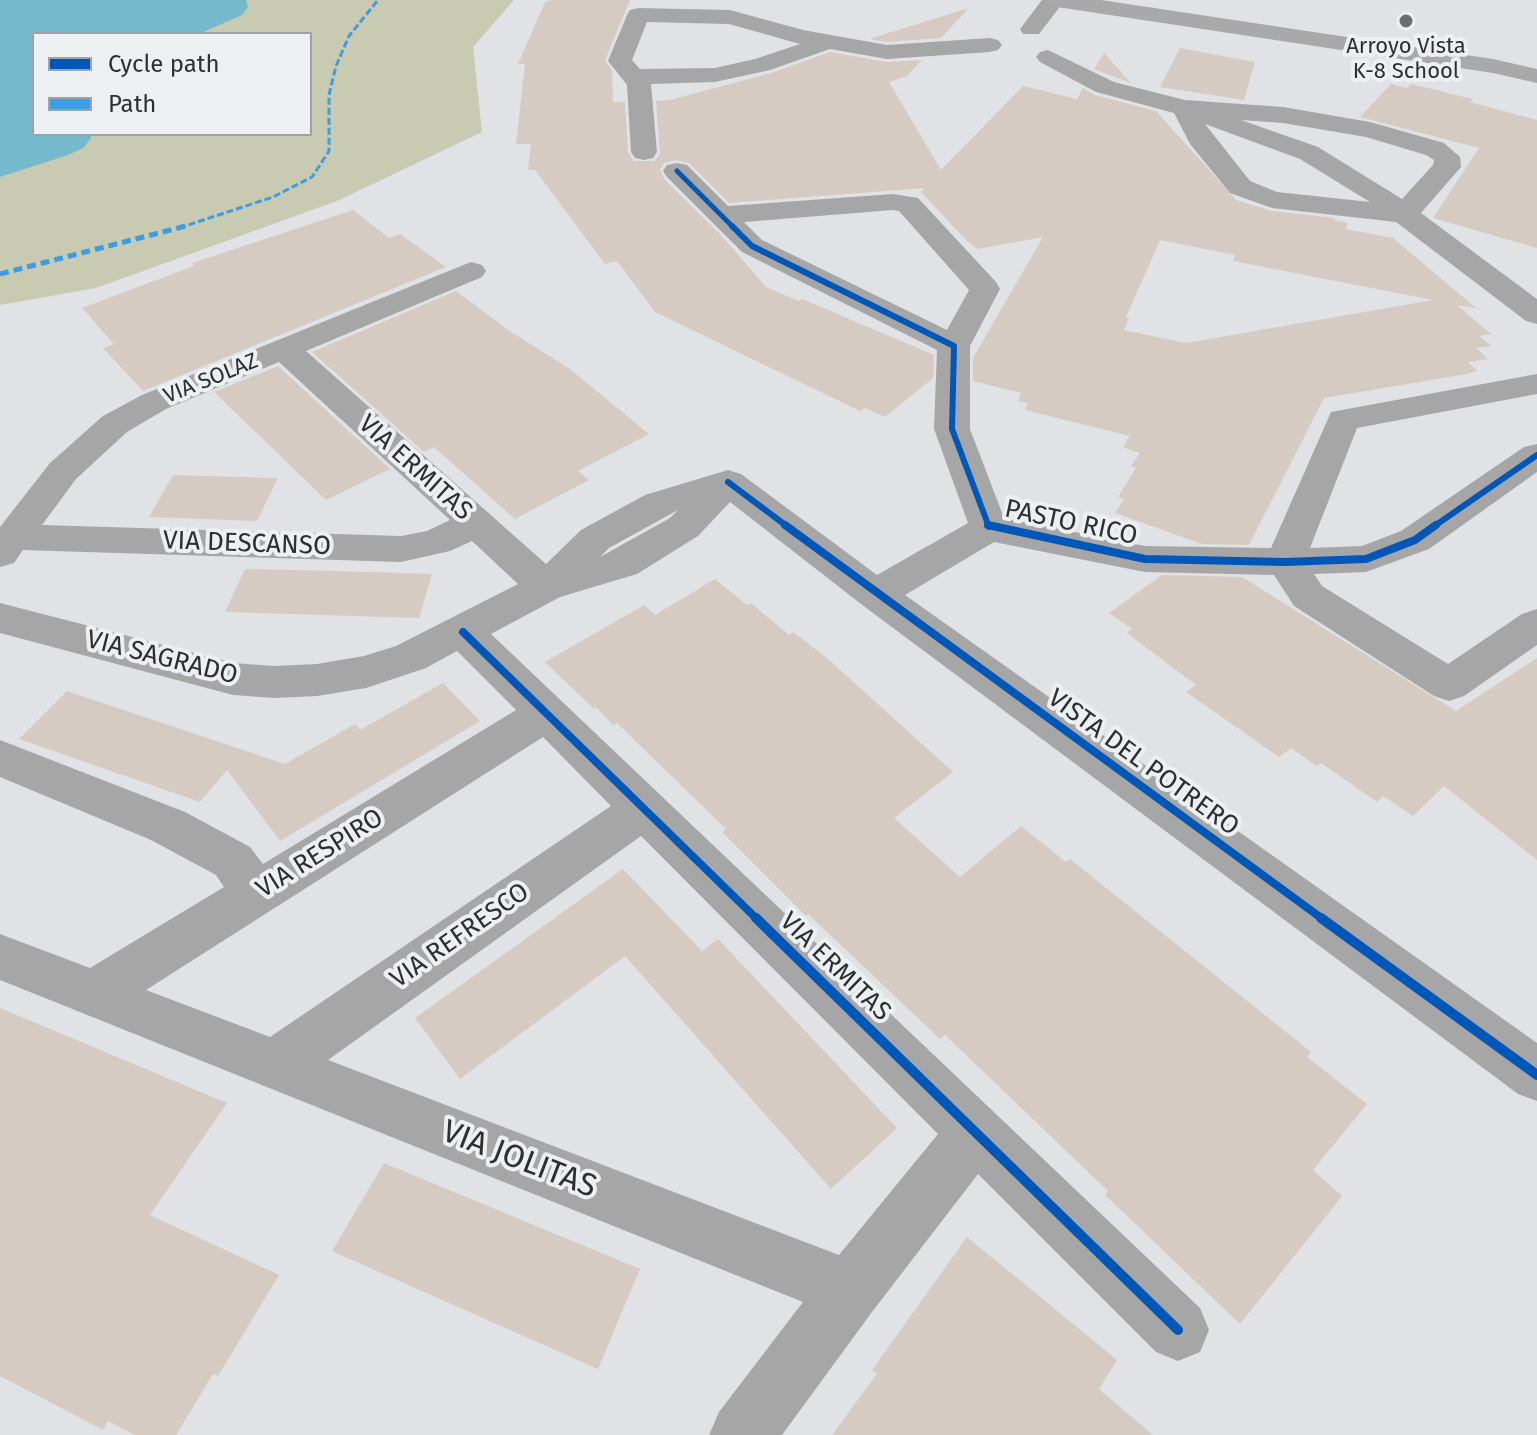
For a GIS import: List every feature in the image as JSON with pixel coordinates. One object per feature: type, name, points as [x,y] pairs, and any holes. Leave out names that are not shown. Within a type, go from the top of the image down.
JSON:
[{"type":"main road","points":[[1055,0],[1493,66],[1537,76]]},
{"type":"street","points":[[1031,29],[1055,0]]},
{"type":"street","points":[[644,152],[639,84],[620,61],[638,15],[730,17],[828,42],[887,52],[1005,53],[1048,57],[1105,87],[1184,108],[1309,153],[1404,214],[1537,314]]},
{"type":"street","points":[[1005,53],[989,39],[994,34],[1031,29],[1044,32],[1061,42],[1062,47],[1057,53],[1048,57]]},
{"type":"street","points":[[633,77],[715,75],[761,65],[828,42]]},
{"type":"street","points":[[1184,108],[1199,138],[1240,187],[1272,200],[1404,214]]},
{"type":"street","points":[[1184,108],[1283,115],[1370,130],[1435,149],[1447,157],[1447,167],[1404,214]]},
{"type":"street","points":[[677,171],[752,246],[954,346]]},
{"type":"street","name":"PASTO RICO","points":[[721,215],[908,204],[985,289],[954,346],[952,429],[989,528],[1145,559],[1285,562],[1366,559],[1415,540],[1537,455]]},
{"type":"street","name":"VIA SOLAZ","points":[[6,546],[63,471],[115,424],[154,402],[471,271]]},
{"type":"street","name":"VIA ERMITAS","points":[[284,349],[546,587]]},
{"type":"street","points":[[1537,384],[1343,420],[1285,562],[1308,596],[1449,685],[1537,624]]},
{"type":"street","name":"VIA SAGRADO","points":[[4,625],[233,679],[274,682],[317,680],[366,672],[411,657],[546,587],[623,564],[684,527],[728,482]]},
{"type":"street","name":"VISTA DEL POTRERO","points":[[728,482],[875,594],[1537,1075]]},
{"type":"street","name":"VIA DESCANSO","points":[[6,546],[401,549],[436,542],[477,523]]},
{"type":"street","points":[[875,594],[989,528]]},
{"type":"street","name":"VIA ERMITAS","points":[[463,632],[1178,1330]]},
{"type":"street","name":"VIA RESPIRO","points":[[93,995],[547,713]]},
{"type":"street","points":[[0,758],[168,826],[233,861],[257,893]]},
{"type":"street","name":"VIA REFRESCO","points":[[276,1065],[644,808]]},
{"type":"street","name":"VIA JOLITAS","points":[[0,957],[850,1290]]},
{"type":"street","points":[[742,1435],[850,1290],[975,1133]]},
{"type":"green space","points":[[0,0],[514,0],[473,47],[482,132],[337,201],[96,288],[0,305]]},
{"type":"water","points":[[0,0],[246,0],[248,7],[242,15],[204,32],[32,32],[32,136],[91,138],[83,148],[68,155],[0,177]]},
{"type":"building","points":[[630,0],[605,60],[612,70],[613,102],[625,102],[628,152],[634,161],[654,161],[660,154],[656,101],[771,73],[830,52],[886,62],[922,60],[907,76],[889,82],[941,170],[1023,86],[1077,99],[1083,88],[1095,95],[1156,111],[1236,200],[1272,211],[1335,218],[1348,223],[1346,229],[1393,238],[1476,308],[1457,305],[1491,334],[1479,336],[1492,346],[1476,348],[1488,359],[1468,362],[1477,371],[1467,374],[1324,398],[1249,545],[1202,544],[1115,513],[1124,499],[1118,497],[1136,468],[1131,466],[1140,453],[1123,447],[1130,436],[1025,410],[1028,403],[1018,401],[1021,393],[973,381],[973,358],[1043,237],[978,249],[921,192],[925,188],[729,203],[689,163],[676,160],[664,163],[660,169],[664,179],[720,234],[766,287],[934,355],[933,378],[885,417],[865,408],[860,411],[655,312],[617,261],[605,264],[535,170],[528,170],[531,144],[516,144],[525,64],[518,64],[545,2]],"holes":[[[1160,240],[1235,255],[1233,261],[1433,300],[1186,343],[1124,330],[1129,318],[1126,317]]]},
{"type":"building","points":[[969,8],[941,38],[887,42],[869,39]]},
{"type":"building","points":[[1180,48],[1255,62],[1244,100],[1160,87]]},
{"type":"building","points":[[1104,53],[1131,83],[1094,69]]},
{"type":"building","points":[[1391,84],[1407,88],[1411,84],[1473,99],[1470,102],[1537,120],[1537,248],[1433,218],[1479,148],[1360,117]]},
{"type":"building","points":[[353,210],[389,238],[400,234],[446,267],[143,391],[103,348],[114,344],[82,308],[194,266],[192,263]]},
{"type":"building","points":[[456,291],[511,332],[570,369],[649,434],[578,471],[589,480],[515,519],[434,447],[424,452],[312,352]]},
{"type":"building","points":[[278,366],[390,469],[326,500],[214,392]]},
{"type":"building","points":[[173,475],[278,478],[257,521],[149,517]]},
{"type":"building","points":[[245,569],[432,574],[419,618],[225,612]]},
{"type":"building","points":[[1162,575],[1242,577],[1456,711],[1537,658],[1537,860],[1444,786],[1413,816],[1383,796],[1377,802],[1321,763],[1317,766],[1291,748],[1279,757],[1186,692],[1196,685],[1127,633],[1132,629],[1109,613]]},
{"type":"building","points":[[715,579],[747,605],[751,603],[789,635],[793,632],[828,659],[953,772],[894,818],[960,877],[1021,826],[1066,862],[1070,859],[1311,1052],[1307,1057],[1367,1104],[1313,1170],[1342,1196],[1240,1324],[1105,1195],[1108,1191],[945,1035],[940,1039],[808,914],[806,916],[722,832],[726,829],[617,723],[613,725],[596,707],[594,709],[545,662],[644,605],[655,615]]},
{"type":"building","points":[[443,683],[480,721],[280,841],[227,770],[200,802],[19,739],[67,691],[285,764],[355,724],[360,730]]},
{"type":"building","points":[[623,869],[702,951],[718,939],[897,1128],[831,1189],[625,956],[460,1079],[415,1018]]},
{"type":"building","points":[[0,1008],[227,1103],[150,1215],[279,1275],[218,1376],[213,1374],[176,1435],[135,1435],[108,1421],[103,1430],[0,1376]]},
{"type":"building","points":[[384,1163],[640,1269],[598,1369],[332,1251]]},
{"type":"building","points":[[967,1237],[1117,1360],[1099,1389],[1153,1435],[832,1435],[877,1374],[872,1370]]},
{"type":"marked path","points":[[0,274],[181,228],[273,197],[312,177],[329,151],[329,95],[336,66],[349,36],[378,0]]},
{"type":"cycle path","points":[[677,171],[752,246],[954,346],[952,429],[989,528],[1145,559],[1285,562],[1366,559],[1415,540],[1537,455]]},
{"type":"cycle path","points":[[728,482],[875,594],[1537,1075]]},
{"type":"cycle path","points":[[463,632],[1178,1330]]},
{"type":"place","name":"Arroyo Vista K-8 School","points":[[1406,21]]}]
